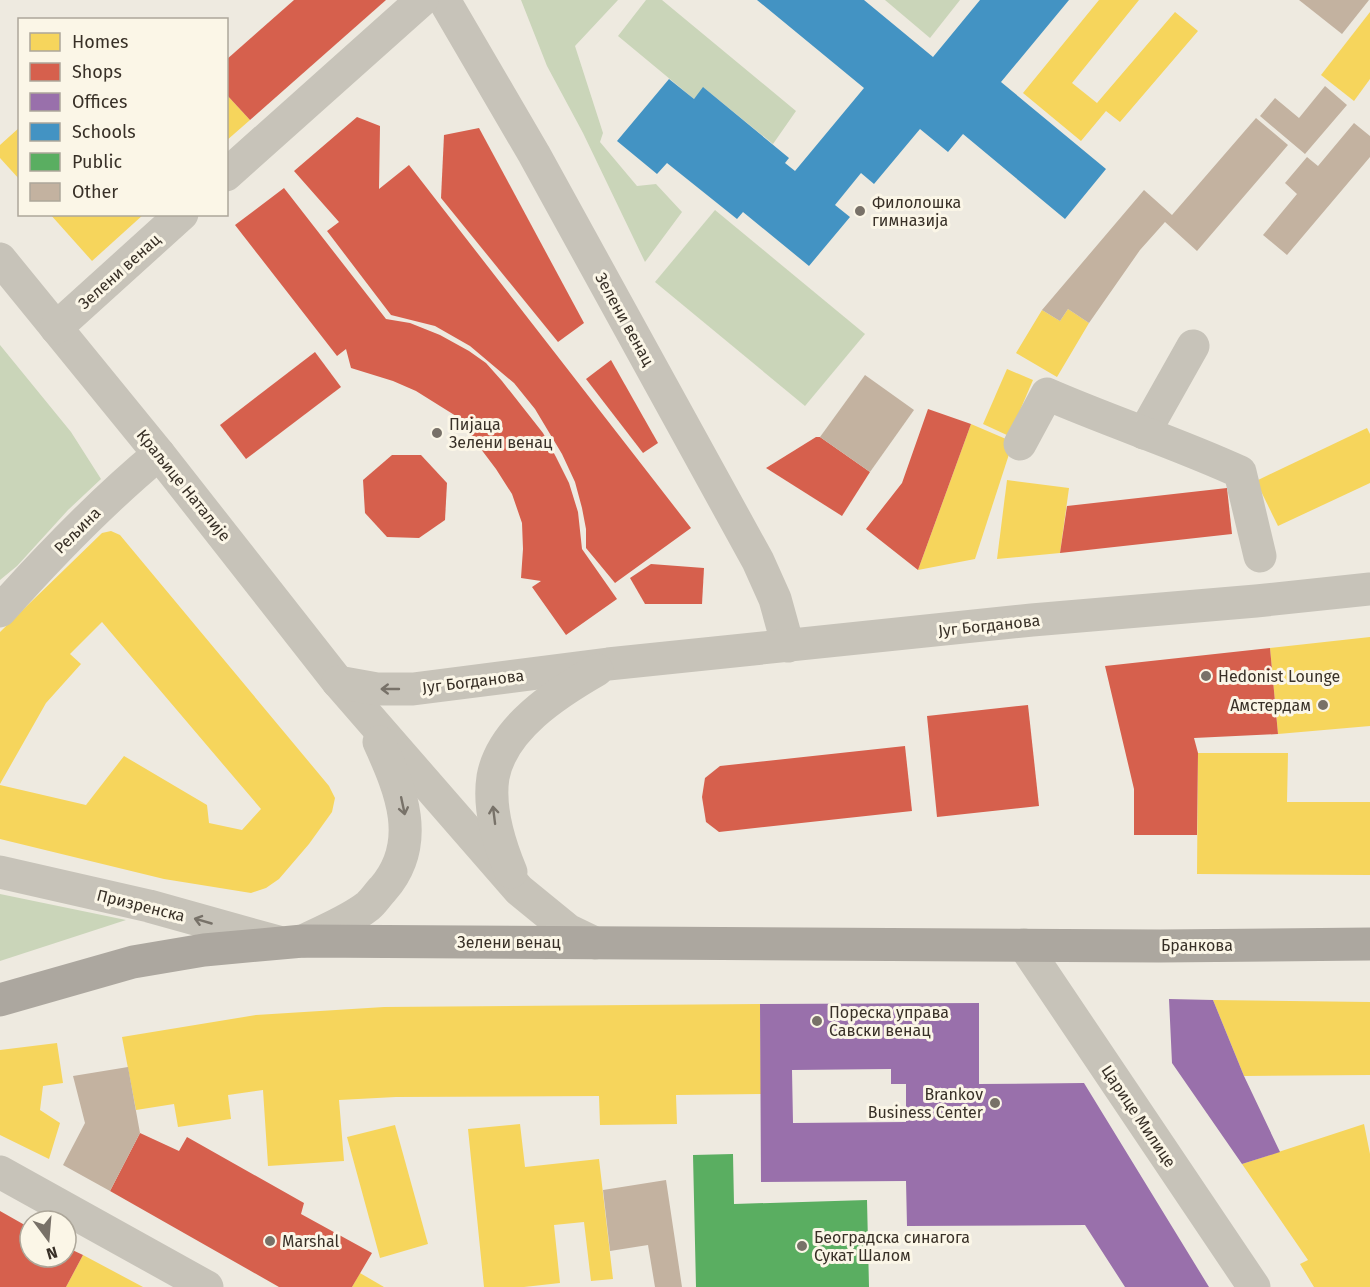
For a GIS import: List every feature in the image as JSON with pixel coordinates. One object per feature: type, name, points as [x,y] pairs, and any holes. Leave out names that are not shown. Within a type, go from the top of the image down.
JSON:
[{"type":"main road","name":"Зелени венац","points":[[0,1000],[133,962],[204,950],[291,942],[1024,945]]},
{"type":"main road","name":"Бранкова","points":[[1024,945],[1370,944]]},
{"type":"street","points":[[228,173],[422,0]]},
{"type":"street","name":"Зелени венац","points":[[444,0],[534,154],[758,561],[776,599],[788,646]]},
{"type":"street","name":"Зелени венац","points":[[56,328],[180,216]]},
{"type":"street","name":"Краљице Наталије","points":[[0,259],[159,454],[339,682],[519,890],[561,925],[595,943]]},
{"type":"street","points":[[1144,433],[1192,346]]},
{"type":"street","points":[[1020,444],[1047,394],[1093,414],[1199,453],[1240,472],[1260,556]]},
{"type":"street","name":"Рељина","points":[[0,610],[124,483],[159,454]]},
{"type":"street","name":"Југ Богданова","points":[[339,682],[377,689],[413,689],[608,664],[1032,620],[1370,589]]},
{"type":"street","name":"Југ Богданова","points":[[519,890],[504,856],[494,821],[493,779],[497,763],[507,745],[531,716],[563,689],[608,664]]},
{"type":"street","name":"Краљице Наталије","points":[[291,942],[342,922],[369,905],[392,878],[402,853],[406,829],[401,798],[391,768],[366,713]]},
{"type":"street","name":"Призренска","points":[[0,873],[149,906],[291,942]]},
{"type":"street","name":"Царице Милице","points":[[1024,945],[1254,1287]]},
{"type":"street","points":[[0,1172],[207,1287]]},
{"type":"green space","points":[[521,0],[618,0],[575,46],[603,133],[600,142],[637,186],[656,184],[682,212],[645,262],[583,133],[547,66]]},
{"type":"green space","points":[[646,0],[662,0],[796,111],[773,144],[704,88],[694,99],[618,36]]},
{"type":"green space","points":[[885,0],[960,0],[930,38]]},
{"type":"green space","points":[[715,210],[865,334],[805,406],[655,282]]},
{"type":"green space","points":[[0,345],[71,432],[101,479],[68,510],[17,566],[0,580]]},
{"type":"green space","points":[[0,894],[126,920],[0,961]]},
{"type":"building: Homes","points":[[1099,0],[1139,0],[1072,83],[1097,103],[1175,12],[1198,31],[1120,122],[1106,111],[1081,141],[1023,93]]},
{"type":"building: Homes","points":[[1370,12],[1370,79],[1354,101],[1321,75]]},
{"type":"building: Homes","points":[[228,96],[250,120],[228,139]]},
{"type":"building: Homes","points":[[18,129],[18,178],[0,158],[0,145]]},
{"type":"building: Homes","points":[[52,216],[142,216],[92,261]]},
{"type":"building: Homes","points":[[1068,309],[1089,323],[1057,377],[1016,353],[1042,310],[1060,321]]},
{"type":"building: Homes","points":[[1007,369],[1033,380],[1009,436],[983,424]]},
{"type":"building: Homes","points":[[971,424],[1013,442],[975,559],[918,570]]},
{"type":"building: Homes","points":[[1367,428],[1370,434],[1370,483],[1278,526],[1256,481]]},
{"type":"building: Homes","points":[[1007,480],[1069,488],[1060,553],[997,559]]},
{"type":"building: Homes","points":[[111,531],[120,535],[329,786],[335,798],[332,812],[309,844],[279,879],[266,888],[251,893],[164,879],[0,839],[0,785],[86,805],[124,756],[207,805],[209,823],[242,830],[261,809],[102,622],[70,654],[81,664],[46,703],[0,784],[0,632],[102,533]]},
{"type":"building: Homes","name":"Амстердам","points":[[1370,637],[1370,726],[1278,734],[1270,648]]},
{"type":"building: Homes","points":[[1198,753],[1288,753],[1287,802],[1370,802],[1370,875],[1197,874]]},
{"type":"building: Homes","points":[[1213,1000],[1370,1002],[1370,1075],[1244,1076]]},
{"type":"building: Homes","points":[[760,1004],[761,1094],[676,1095],[677,1124],[600,1125],[599,1096],[396,1097],[339,1100],[344,1161],[268,1166],[263,1090],[228,1095],[231,1119],[178,1127],[174,1104],[136,1110],[122,1037],[256,1015],[384,1007]]},
{"type":"building: Homes","points":[[57,1043],[63,1083],[43,1086],[40,1110],[60,1123],[49,1159],[0,1135],[0,1050]]},
{"type":"building: Homes","points":[[520,1124],[525,1167],[599,1159],[613,1279],[591,1281],[584,1222],[554,1225],[560,1283],[524,1287],[484,1287],[468,1129]]},
{"type":"building: Homes","points":[[1364,1124],[1370,1154],[1370,1287],[1314,1287],[1300,1264],[1308,1260],[1242,1164]]},
{"type":"building: Homes","points":[[395,1125],[428,1244],[380,1258],[347,1137]]},
{"type":"building: Homes","points":[[83,1255],[143,1287],[66,1287],[76,1269],[78,1269]]},
{"type":"building: Homes","points":[[360,1273],[384,1287],[352,1287]]},
{"type":"building: Shops","points":[[294,0],[386,0],[250,120],[228,96],[228,58]]},
{"type":"building: Shops","points":[[357,117],[380,126],[379,189],[409,165],[691,528],[615,583],[586,548],[586,529],[582,508],[575,482],[562,454],[535,409],[514,383],[470,346],[435,326],[391,315],[327,231],[339,222],[294,171]]},
{"type":"building: Shops","points":[[479,128],[584,323],[558,342],[441,198],[444,135]]},
{"type":"building: Shops","points":[[284,188],[386,319],[410,323],[440,335],[486,363],[502,381],[543,433],[556,457],[569,483],[578,512],[582,549],[617,599],[566,635],[532,587],[541,581],[521,578],[522,523],[512,494],[456,416],[416,391],[351,368],[346,349],[337,356],[235,225]]},
{"type":"building: Shops","points":[[315,352],[341,387],[246,459],[220,425]]},
{"type":"building: Shops","points":[[611,360],[658,443],[643,453],[586,379]]},
{"type":"building: Shops","points":[[928,409],[971,424],[918,570],[866,529],[902,483]]},
{"type":"building: Shops","points":[[816,437],[820,437],[870,472],[842,516],[766,468]]},
{"type":"building: Shops","points":[[392,455],[421,455],[447,483],[445,520],[419,538],[387,537],[365,513],[363,480]]},
{"type":"building: Shops","points":[[1227,488],[1232,534],[1060,553],[1067,506]]},
{"type":"building: Shops","points":[[651,564],[704,568],[702,604],[645,604],[630,578]]},
{"type":"building: Shops","points":[[1270,648],[1278,734],[1194,738],[1198,753],[1197,835],[1134,835],[1134,789],[1105,666]]},
{"type":"building: Shops","points":[[1028,705],[1039,806],[937,817],[927,716]]},
{"type":"building: Shops","points":[[905,746],[912,811],[719,832],[706,822],[702,797],[705,778],[720,766]]},
{"type":"building: Shops","points":[[140,1133],[179,1151],[187,1137],[304,1203],[301,1214],[372,1253],[352,1287],[279,1287],[110,1191]]},
{"type":"building: Shops","points":[[0,1211],[18,1221],[18,1269],[76,1269],[66,1287],[0,1287]]},
{"type":"building: Shops","points":[[78,1253],[83,1255],[78,1264]]},
{"type":"building: Offices","points":[[1169,999],[1213,1000],[1244,1076],[1280,1152],[1242,1164],[1172,1063]]},
{"type":"building: Offices","points":[[979,1003],[979,1084],[1084,1083],[1209,1287],[1125,1287],[1085,1225],[907,1226],[906,1181],[761,1182],[760,1004]],"holes":[[[891,1069],[891,1084],[906,1084],[906,1122],[793,1123],[792,1070]]]},
{"type":"building: Schools","points":[[757,0],[864,0],[933,57],[980,0],[1069,0],[1001,82],[1106,169],[1065,219],[963,134],[948,152],[920,129],[874,184],[861,173],[835,205],[850,217],[809,266],[743,212],[737,219],[667,163],[657,174],[617,141],[669,79],[694,99],[703,87],[789,158],[785,163],[795,171],[864,88]]},
{"type":"building: Public","name":"Београдска синагога Сукат Шалом","points":[[733,1154],[734,1204],[867,1200],[869,1287],[696,1287],[693,1155]]},
{"type":"building: Other","points":[[1299,0],[1369,0],[1342,34]]},
{"type":"building: Other","points":[[1325,86],[1347,105],[1305,154],[1260,116],[1275,98],[1299,118]]},
{"type":"building: Other","points":[[1256,118],[1288,145],[1197,251],[1165,222],[1140,250],[1089,323],[1068,309],[1060,321],[1042,310],[1144,190],[1172,215]]},
{"type":"building: Other","points":[[1354,123],[1370,136],[1370,157],[1287,255],[1263,235],[1297,194],[1285,183],[1307,157],[1318,166]]},
{"type":"building: Other","points":[[865,375],[914,410],[870,472],[820,437]]},
{"type":"building: Other","points":[[128,1067],[140,1133],[110,1191],[63,1165],[85,1123],[73,1076]]},
{"type":"building: Other","points":[[666,1180],[682,1287],[655,1287],[648,1245],[610,1251],[603,1190]]},
{"type":"place","name":"Филолошка гимназија","points":[[860,211]]},
{"type":"place","name":"Пијаца Зелени венац","points":[[437,433]]},
{"type":"place","name":"Hedonist Lounge","points":[[1206,676]]},
{"type":"place","name":"Амстердам","points":[[1323,705]]},
{"type":"place","name":"Пореска управа Савски венац","points":[[817,1021]]},
{"type":"place","name":"Brankov Business Center","points":[[995,1103]]},
{"type":"place","name":"Marshal","points":[[270,1241]]},
{"type":"place","name":"Београдска синагога Сукат Шалом","points":[[802,1246]]}]
